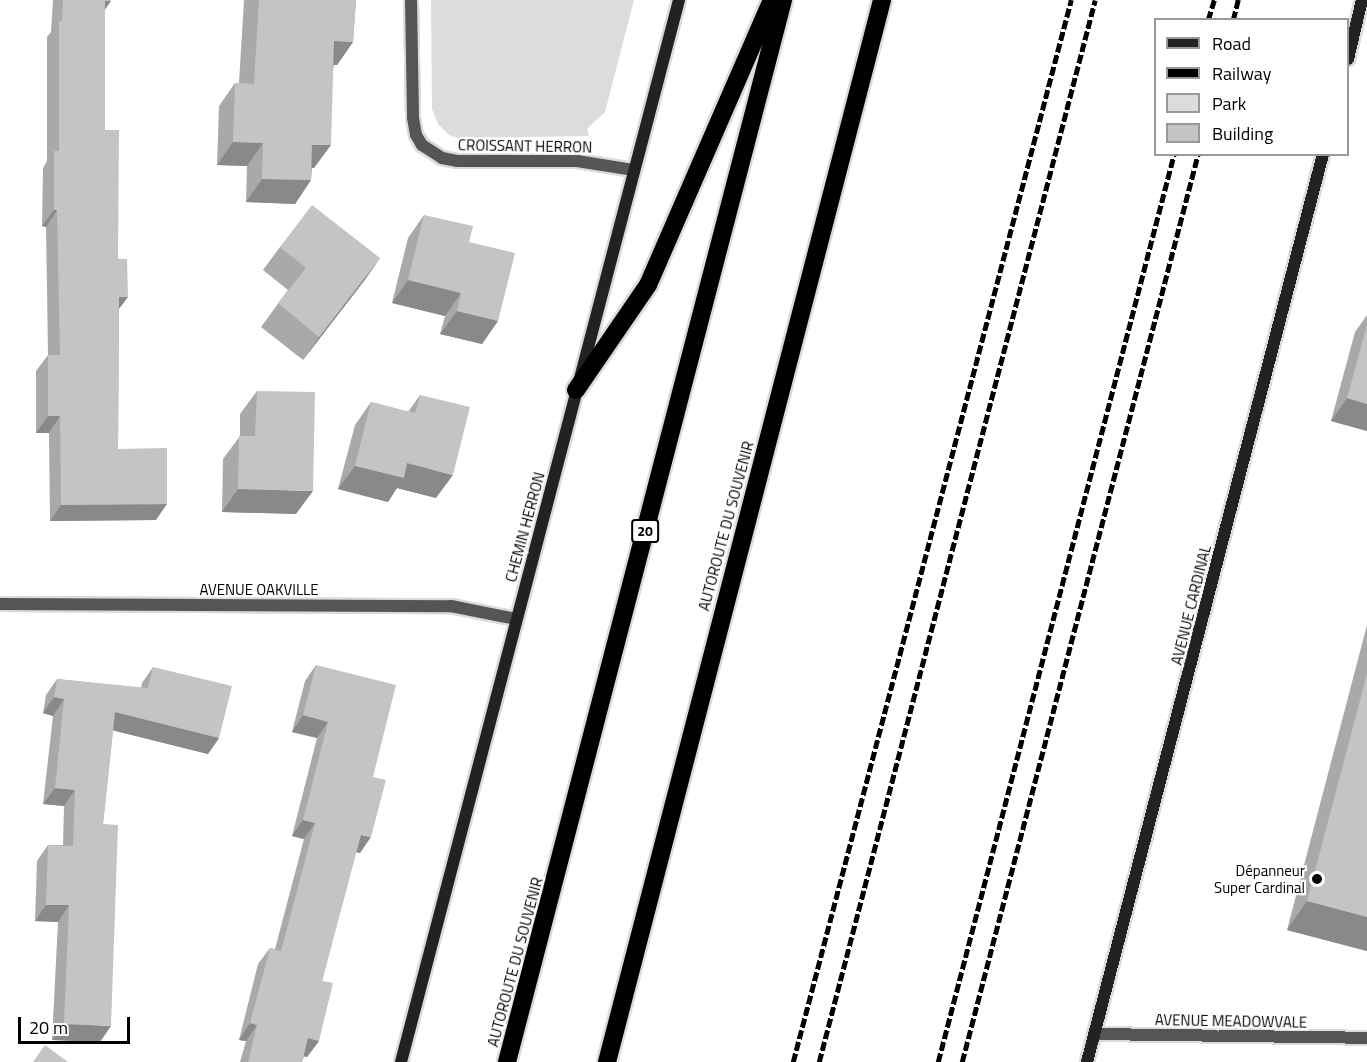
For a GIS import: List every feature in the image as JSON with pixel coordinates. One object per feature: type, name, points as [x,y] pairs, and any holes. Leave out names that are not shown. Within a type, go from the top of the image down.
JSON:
[{"type":"highway","points":[[576,390],[648,285],[772,0]]},
{"type":"highway","name":"AUTOROUTE DU SOUVENIR","points":[[507,1062],[783,0]]},
{"type":"highway","name":"AUTOROUTE DU SOUVENIR","points":[[606,1062],[882,0]]},
{"type":"main road","name":"CHEMIN HERRON","points":[[401,1062],[679,0]]},
{"type":"main road","points":[[1349,51],[1362,0]]},
{"type":"main road","name":"AVENUE CARDINAL","points":[[1087,1062],[1322,156]]},
{"type":"street","name":"CROISSANT HERRON","points":[[411,0],[413,118],[416,135],[427,148],[442,158],[457,161],[577,160],[634,170]]},
{"type":"street","name":"AVENUE OAKVILLE","points":[[0,604],[451,606],[516,619]]},
{"type":"street","name":"AVENUE MEADOWVALE","points":[[1094,1034],[1367,1038]]},
{"type":"green space","points":[[431,0],[634,0],[605,112],[587,129],[589,136],[459,138],[449,135],[438,124],[432,109]]},
{"type":"building","points":[[63,0],[111,0],[105,1],[105,130],[119,130],[118,259],[127,259],[128,297],[119,297],[118,449],[167,448],[167,504],[61,505],[60,416],[48,416],[48,355],[60,355],[54,151],[59,151],[59,21],[62,21]]},
{"type":"building","points":[[259,0],[356,0],[353,42],[334,41],[331,145],[312,145],[311,180],[262,179],[263,143],[233,142],[235,83],[254,84]]},
{"type":"building","points":[[312,205],[380,258],[319,337],[278,303],[306,268],[280,247]]},
{"type":"building","points":[[424,215],[473,226],[469,242],[515,253],[498,321],[457,311],[461,293],[408,280]]},
{"type":"building","points":[[1367,325],[1367,404],[1347,398]]},
{"type":"building","points":[[257,391],[315,392],[313,491],[238,489],[239,436],[255,436]]},
{"type":"building","points":[[420,395],[470,407],[453,475],[407,463],[404,478],[355,466],[371,402],[415,413]]},
{"type":"building","points":[[316,665],[396,685],[373,777],[386,780],[371,837],[361,835],[322,981],[333,983],[319,1041],[308,1038],[302,1062],[248,1062],[257,1025],[250,1023],[270,948],[281,951],[315,823],[303,820],[328,722],[303,715]]},
{"type":"building","points":[[153,667],[232,686],[219,738],[115,712],[103,824],[118,825],[111,1026],[64,1024],[69,905],[46,905],[48,845],[73,846],[75,790],[55,788],[64,699],[54,697],[57,679],[148,688]]},
{"type":"building","points":[[1367,674],[1367,917],[1307,901]]},
{"type":"building","points":[[45,1045],[68,1062],[33,1062]]},
{"type":"railway","points":[[793,1062],[1071,0]]},
{"type":"railway","points":[[819,1062],[1095,0]]},
{"type":"railway","points":[[1209,18],[1214,0]]},
{"type":"railway","points":[[1234,18],[1238,0]]},
{"type":"railway","points":[[938,1062],[1173,156]]},
{"type":"railway","points":[[962,1062],[1197,156]]},
{"type":"place","name":"Dépanneur Super Cardinal","points":[[1317,879]]}]
